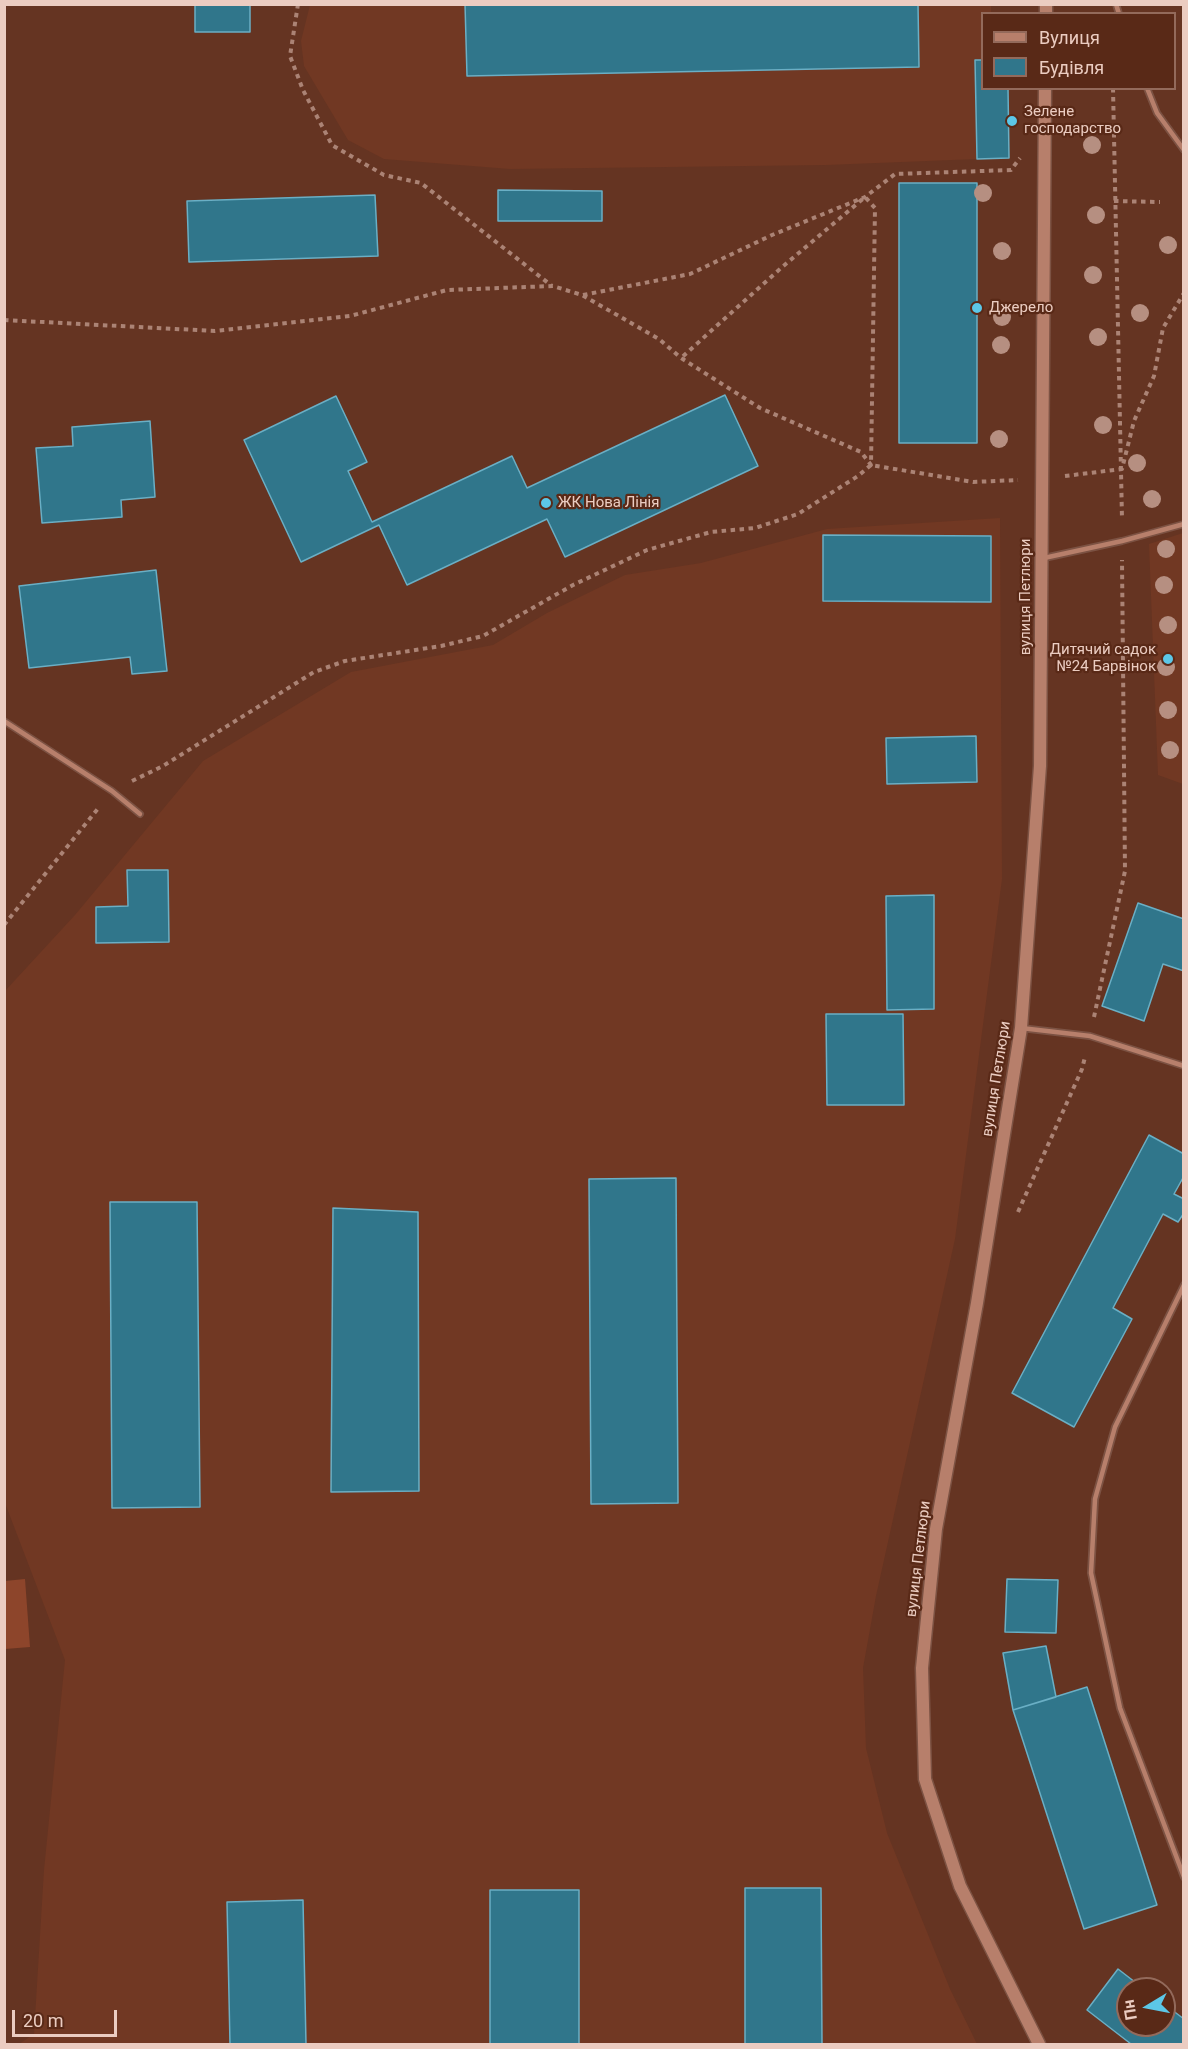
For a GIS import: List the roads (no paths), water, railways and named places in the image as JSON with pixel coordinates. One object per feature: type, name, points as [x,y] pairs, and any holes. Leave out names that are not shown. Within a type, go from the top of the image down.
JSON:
[{"type":"main road","name":"вулиця Петлюри","points":[[1039,2044],[960,1886],[925,1779],[922,1668],[936,1529],[977,1303],[1021,1028],[1040,766],[1045,90]]},
{"type":"lane","points":[[1148,90],[1157,113],[1184,150]]},
{"type":"lane","points":[[1041,558],[1122,542],[1184,524]]},
{"type":"lane","points":[[4,721],[112,791],[140,814]]},
{"type":"lane","points":[[1021,1028],[1090,1036],[1184,1066]]},
{"type":"lane","points":[[1184,1285],[1115,1427],[1095,1499],[1091,1573],[1120,1708],[1184,1877]]},
{"type":"place","name":"Зелене господарство","points":[[1012,121]]},
{"type":"place","name":"Джерело","points":[[977,308]]},
{"type":"place","name":"ЖК Нова Лінія","points":[[546,503]]},
{"type":"place","name":"Дитячий садок №24 Барвінок","points":[[1168,659]]}]
